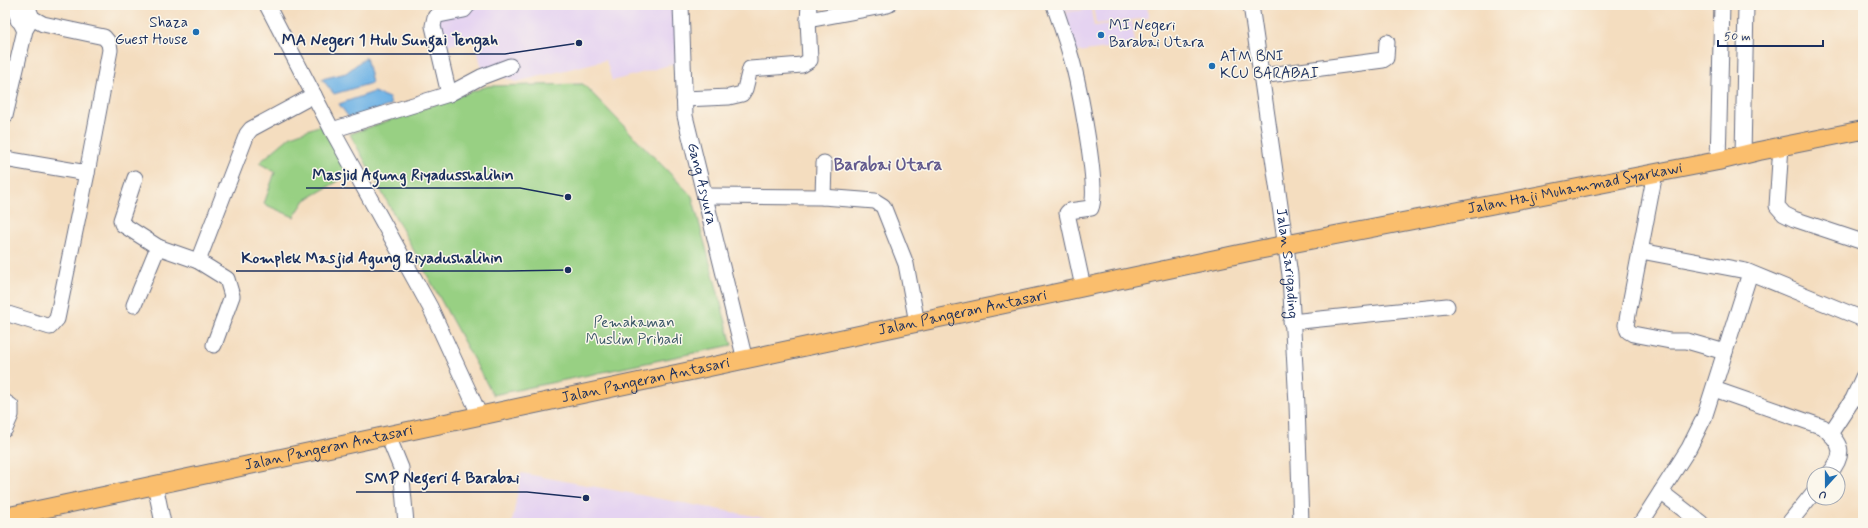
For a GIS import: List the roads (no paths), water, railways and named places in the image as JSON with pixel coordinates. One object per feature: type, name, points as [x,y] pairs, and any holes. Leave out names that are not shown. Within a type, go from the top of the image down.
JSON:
[{"type":"main road","name":"Jalan Haji Muhammad Syarkawi","points":[[1286,244],[1718,161],[1781,146],[1863,130]]},
{"type":"main road","name":"Jalan Pangeran Antasari","points":[[5,517],[1286,244]]},
{"type":"street","points":[[5,312],[50,327],[57,318],[87,173],[110,50],[109,43],[104,37],[43,24],[25,18],[12,5]]},
{"type":"street","points":[[267,5],[332,130],[430,307],[480,416]]},
{"type":"street","points":[[449,94],[433,26],[435,18],[442,10],[464,10],[468,5]]},
{"type":"street","name":"Gang Asyura","points":[[681,5],[685,116],[745,360]]},
{"type":"street","points":[[684,99],[729,97],[742,94],[750,69],[802,65],[810,60],[808,20],[809,5]]},
{"type":"street","points":[[808,20],[888,5]]},
{"type":"street","points":[[1054,5],[1072,58],[1091,163],[1094,194],[1091,208],[1069,211],[1067,214],[1083,287]]},
{"type":"street","name":"Jalan Sarigading","points":[[1251,5],[1290,275],[1291,322],[1297,405],[1301,523]]},
{"type":"street","points":[[1718,161],[1722,5]]},
{"type":"street","points":[[1743,155],[1746,5]]},
{"type":"street","points":[[5,116],[25,18]]},
{"type":"street","points":[[1261,76],[1383,60],[1386,58],[1387,42]]},
{"type":"street","points":[[332,130],[449,94],[481,77],[510,66]]},
{"type":"street","points":[[198,262],[249,131],[314,95]]},
{"type":"street","points":[[1781,146],[1777,206],[1781,211],[1794,219],[1863,242]]},
{"type":"street","points":[[5,159],[87,173]]},
{"type":"street","points":[[823,197],[824,163]]},
{"type":"street","points":[[1655,173],[1626,325],[1628,331],[1633,334],[1670,341],[1687,341],[1725,352]]},
{"type":"street","points":[[135,178],[121,220],[122,224],[158,247],[198,262],[227,279],[232,296],[214,345]]},
{"type":"street","points":[[705,196],[823,197],[875,201],[883,206],[906,264],[917,323]]},
{"type":"street","points":[[134,305],[158,247]]},
{"type":"street","points":[[1641,251],[1750,273],[1863,319]]},
{"type":"street","points":[[1641,523],[1690,448],[1704,418],[1750,273]]},
{"type":"street","points":[[1291,322],[1447,306]]},
{"type":"street","points":[[1830,434],[1858,401],[1863,377]]},
{"type":"street","points":[[1714,389],[1823,427],[1837,439],[1840,452],[1833,466]]},
{"type":"street","points":[[5,402],[11,406],[12,412],[5,428]]},
{"type":"street","points":[[388,436],[401,468],[406,523]]},
{"type":"street","points":[[155,485],[162,523]]},
{"type":"street","points":[[1661,492],[1701,523]]},
{"type":"street","points":[[1789,523],[1806,502]]},
{"type":"water","points":[[366,57],[372,83],[334,94],[322,79],[346,73]]},
{"type":"water","points":[[374,92],[389,98],[391,105],[350,119],[339,104]]},
{"type":"place","name":"Shaza Guest House","points":[[196,32]]},
{"type":"place","name":"MI Negeri Barabai Utara","points":[[1101,35]]},
{"type":"place","name":"MA Negeri 1 Hulu Sungai Tengah","points":[[579,43]]},
{"type":"place","name":"ATM BNI KCU BARABAI","points":[[1212,66]]},
{"type":"place","name":"Masjid Agung Riyadusshalihin","points":[[568,197]]},
{"type":"place","name":"Komplek Masjid Agung Riyadushalihin","points":[[568,270]]},
{"type":"place","name":"SMP Negeri 4 Barabai","points":[[586,498]]},
{"type":"district","name":"Barabai Utara","points":[[888,165]]},
{"type":"park label","name":"Pemakaman Muslim Pribadi","points":[[634,332]]}]
